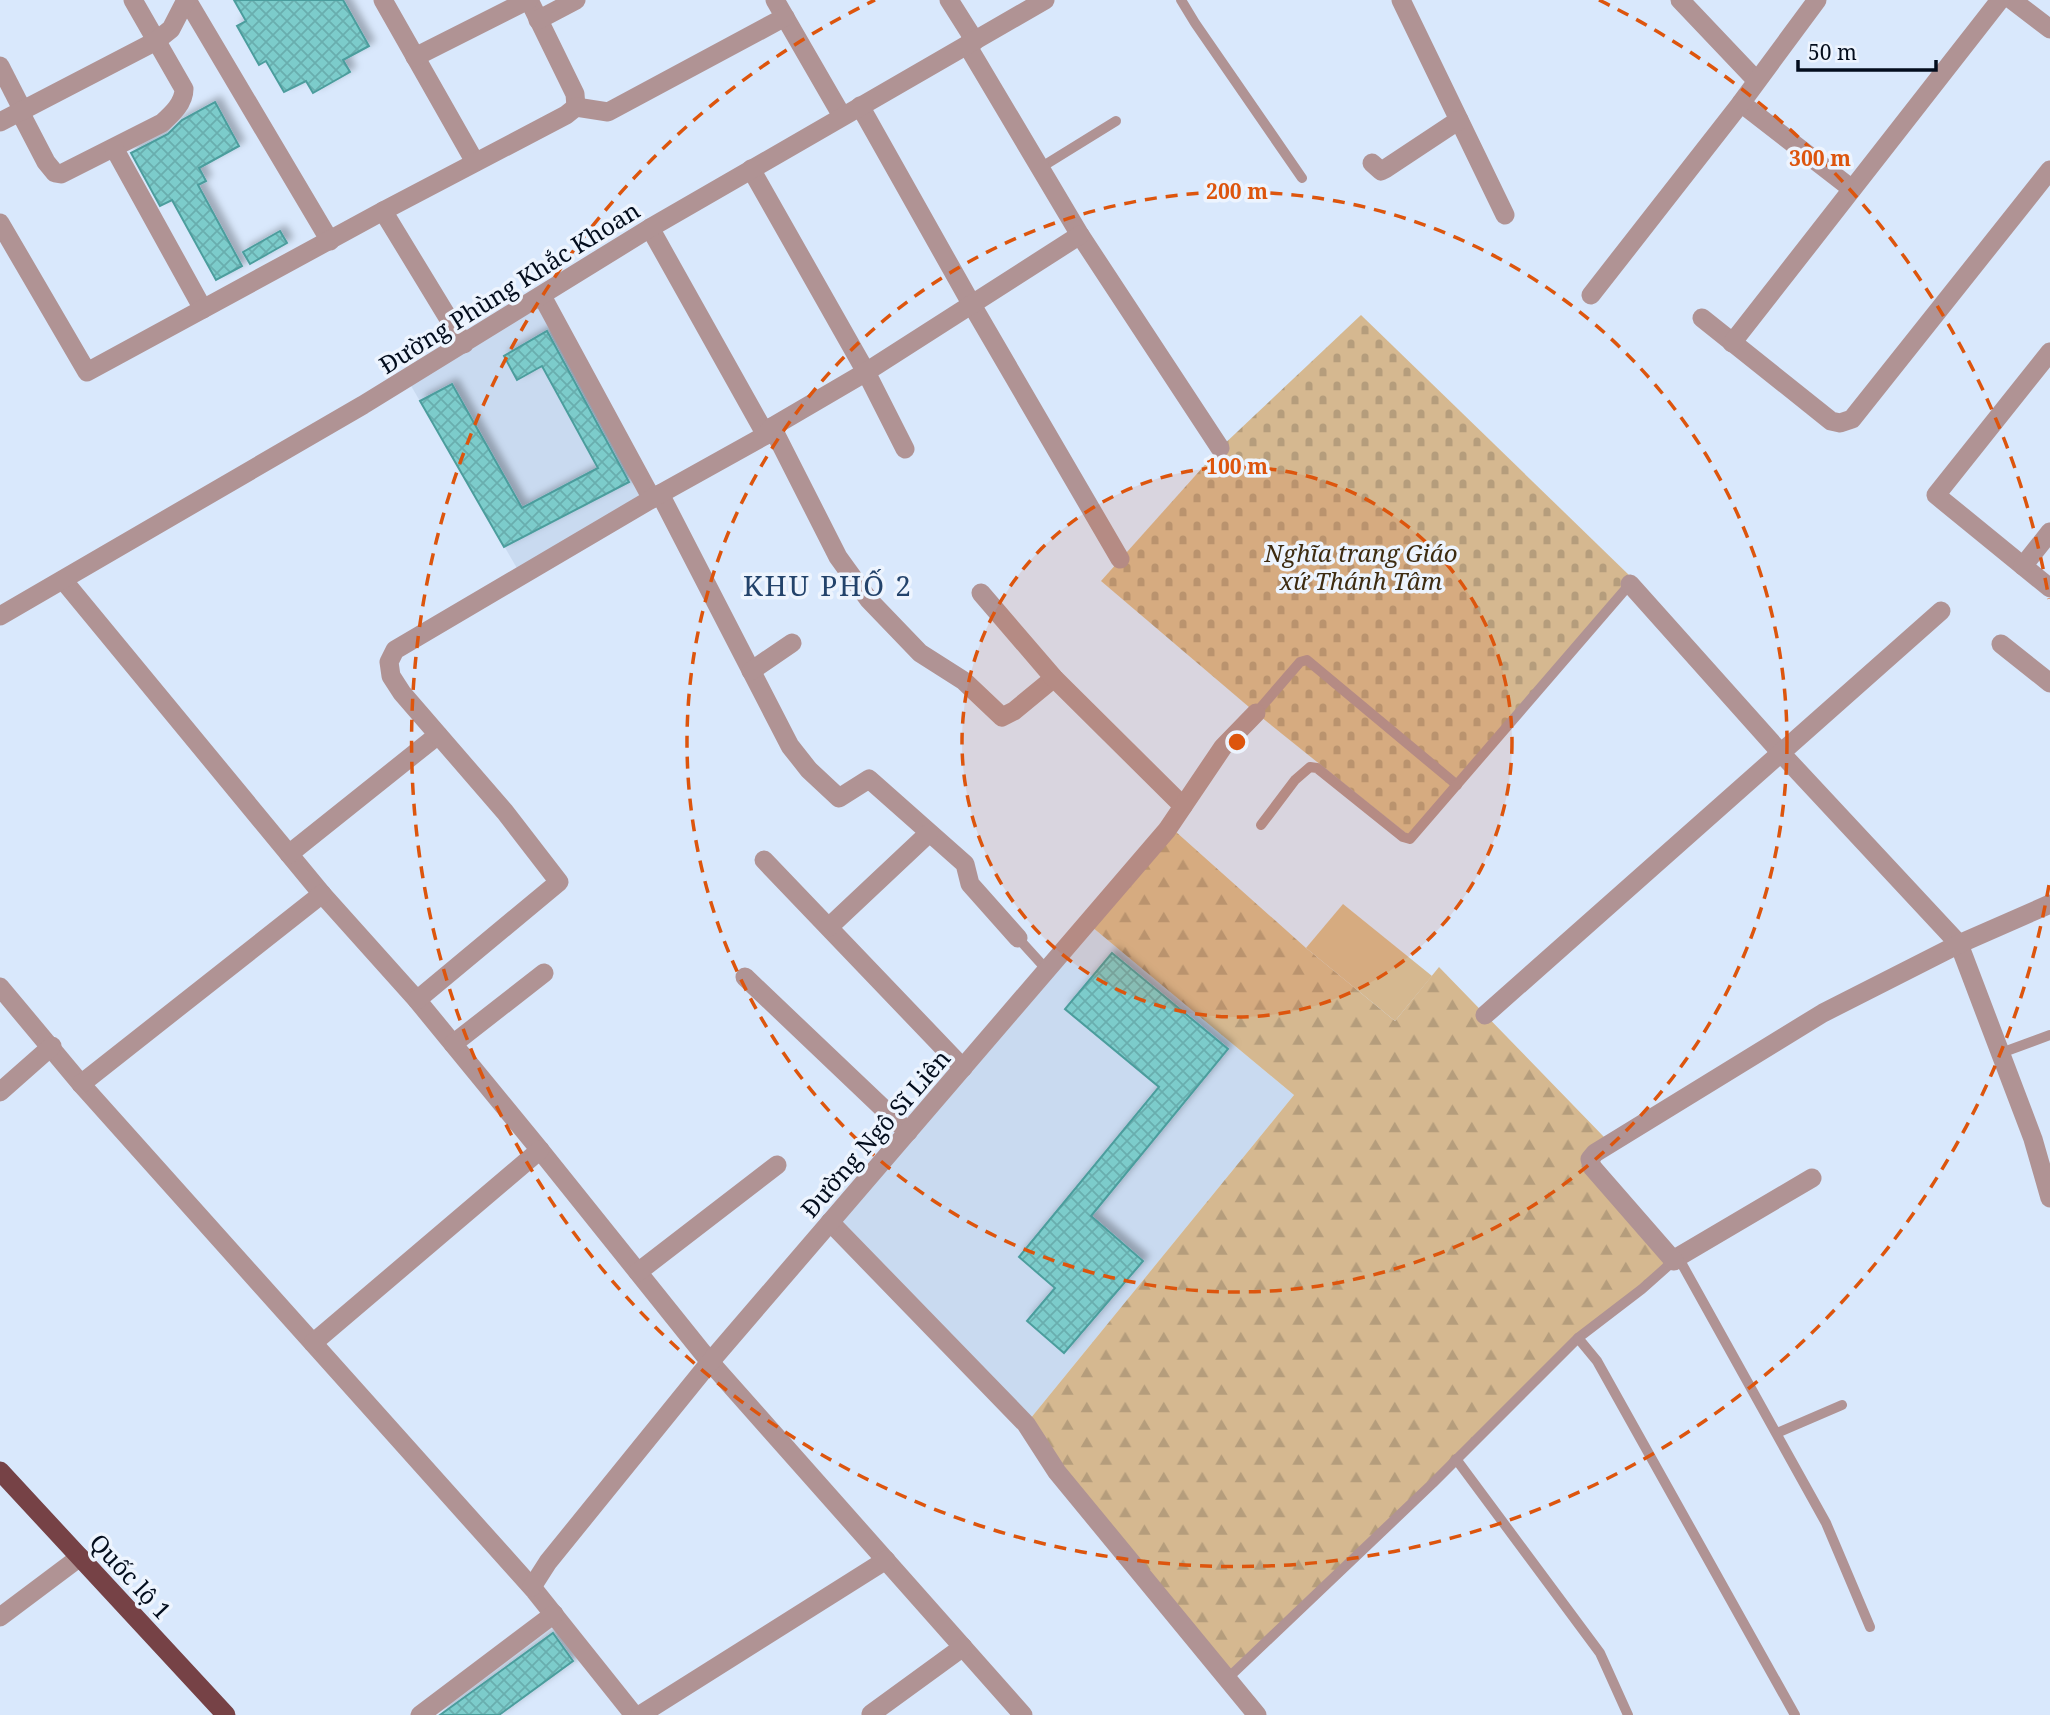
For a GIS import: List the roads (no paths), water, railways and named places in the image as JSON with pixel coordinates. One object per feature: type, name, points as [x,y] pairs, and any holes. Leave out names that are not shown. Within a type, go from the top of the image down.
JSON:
[{"type":"highway","name":"Quốc lộ 1","points":[[0,1471],[226,1715]]},
{"type":"street","points":[[0,66],[46,162],[55,173],[69,171],[162,122],[174,113],[184,96],[184,89],[133,0]]},
{"type":"street","points":[[0,122],[156,41],[171,29],[186,0]]},
{"type":"street","points":[[186,0],[330,241]]},
{"type":"street","points":[[383,0],[475,162]]},
{"type":"street","points":[[415,57],[528,0],[575,94],[576,107]]},
{"type":"street","points":[[538,20],[576,0]]},
{"type":"street","points":[[775,0],[842,116]]},
{"type":"street","points":[[949,0],[1040,168],[1080,235],[1220,448]]},
{"type":"street","name":"Đường Phùng Khắc Khoan","points":[[0,616],[352,412],[650,228],[1045,0]]},
{"type":"street","points":[[1401,0],[1505,215]]},
{"type":"street","points":[[1680,0],[1756,80]]},
{"type":"street","points":[[1591,295],[1741,103],[1817,0]]},
{"type":"street","points":[[1732,343],[2000,0]]},
{"type":"street","points":[[2011,0],[2050,29]]},
{"type":"street","points":[[0,223],[87,372],[566,115],[576,107],[608,112],[785,17]]},
{"type":"street","points":[[1741,103],[1852,190]]},
{"type":"street","points":[[860,106],[1120,559]]},
{"type":"street","points":[[1372,163],[1381,171],[1459,120]]},
{"type":"street","points":[[114,148],[203,309]]},
{"type":"street","points":[[751,169],[866,372],[905,449]]},
{"type":"street","points":[[1702,318],[1831,421],[1840,423],[1852,419],[2050,170]]},
{"type":"street","points":[[383,211],[464,344]]},
{"type":"street","points":[[650,228],[769,431],[838,557],[869,600],[920,653],[964,681],[1002,717],[1014,711],[1054,678]]},
{"type":"street","points":[[417,1000],[559,882],[505,812],[402,692],[391,676],[389,662],[396,650],[769,431],[1080,235]]},
{"type":"street","points":[[542,296],[656,496],[790,746],[809,770],[839,798],[869,779],[965,863],[970,884],[1018,939]]},
{"type":"street","points":[[2050,352],[1936,495],[2050,588]]},
{"type":"street","points":[[2023,566],[2050,531]]},
{"type":"street","points":[[63,580],[322,894],[417,1000],[710,1362],[1023,1715]]},
{"type":"street","points":[[1630,584],[1780,753],[1959,944],[2033,1139],[2050,1198]]},
{"type":"street","points":[[981,593],[1054,678],[1183,807]]},
{"type":"street","points":[[1485,1015],[1941,611]]},
{"type":"street","points":[[751,671],[792,643]]},
{"type":"street","points":[[2001,643],[2050,683]]},
{"type":"street","name":"Đường Ngô Sĩ Liên","points":[[532,1587],[548,1562],[710,1362],[1167,830],[1223,747],[1256,713]]},
{"type":"street","points":[[289,854],[438,735]]},
{"type":"street","points":[[829,926],[929,833]]},
{"type":"street","points":[[764,860],[963,1068]]},
{"type":"street","points":[[81,1084],[322,894]]},
{"type":"street","points":[[1812,1178],[1676,1259],[1592,1167],[1590,1159],[1595,1153],[1824,1013],[1959,944],[2050,904]]},
{"type":"street","points":[[453,1044],[544,973]]},
{"type":"street","points":[[744,977],[908,1132]]},
{"type":"street","points":[[0,987],[81,1084],[532,1587],[634,1715]]},
{"type":"street","points":[[0,1092],[52,1046]]},
{"type":"street","points":[[313,1343],[540,1150]]},
{"type":"street","points":[[638,1272],[777,1166]]},
{"type":"street","points":[[830,1222],[1026,1424],[1057,1472],[1257,1715]]},
{"type":"street","points":[[0,1617],[80,1556]]},
{"type":"street","points":[[640,1715],[886,1560]]},
{"type":"street","points":[[420,1715],[554,1614]]},
{"type":"street","points":[[871,1714],[963,1647]]},
{"type":"lane","points":[[1181,0],[1302,178]]},
{"type":"lane","points":[[1040,168],[1116,121]]},
{"type":"lane","points":[[1261,825],[1295,780],[1310,767],[1317,768],[1403,838],[1410,839],[1630,584]]},
{"type":"lane","points":[[1256,713],[1300,662],[1307,660],[1457,785]]},
{"type":"lane","points":[[1018,939],[1047,970]]},
{"type":"lane","points":[[2001,1053],[2050,1035]]},
{"type":"lane","points":[[1226,1679],[1457,1459],[1578,1338],[1676,1259],[1826,1522],[1870,1627]]},
{"type":"lane","points":[[1578,1338],[1597,1361],[1795,1715]]},
{"type":"lane","points":[[1777,1433],[1842,1405]]},
{"type":"lane","points":[[1457,1459],[1600,1653],[1628,1715]]},
{"type":"district","name":"KHU PHỐ 2","points":[[828,585]]},
{"type":"park label","name":"Nghĩa trang Giáo xứ Thánh Tâm","points":[[1361,566]]}]
